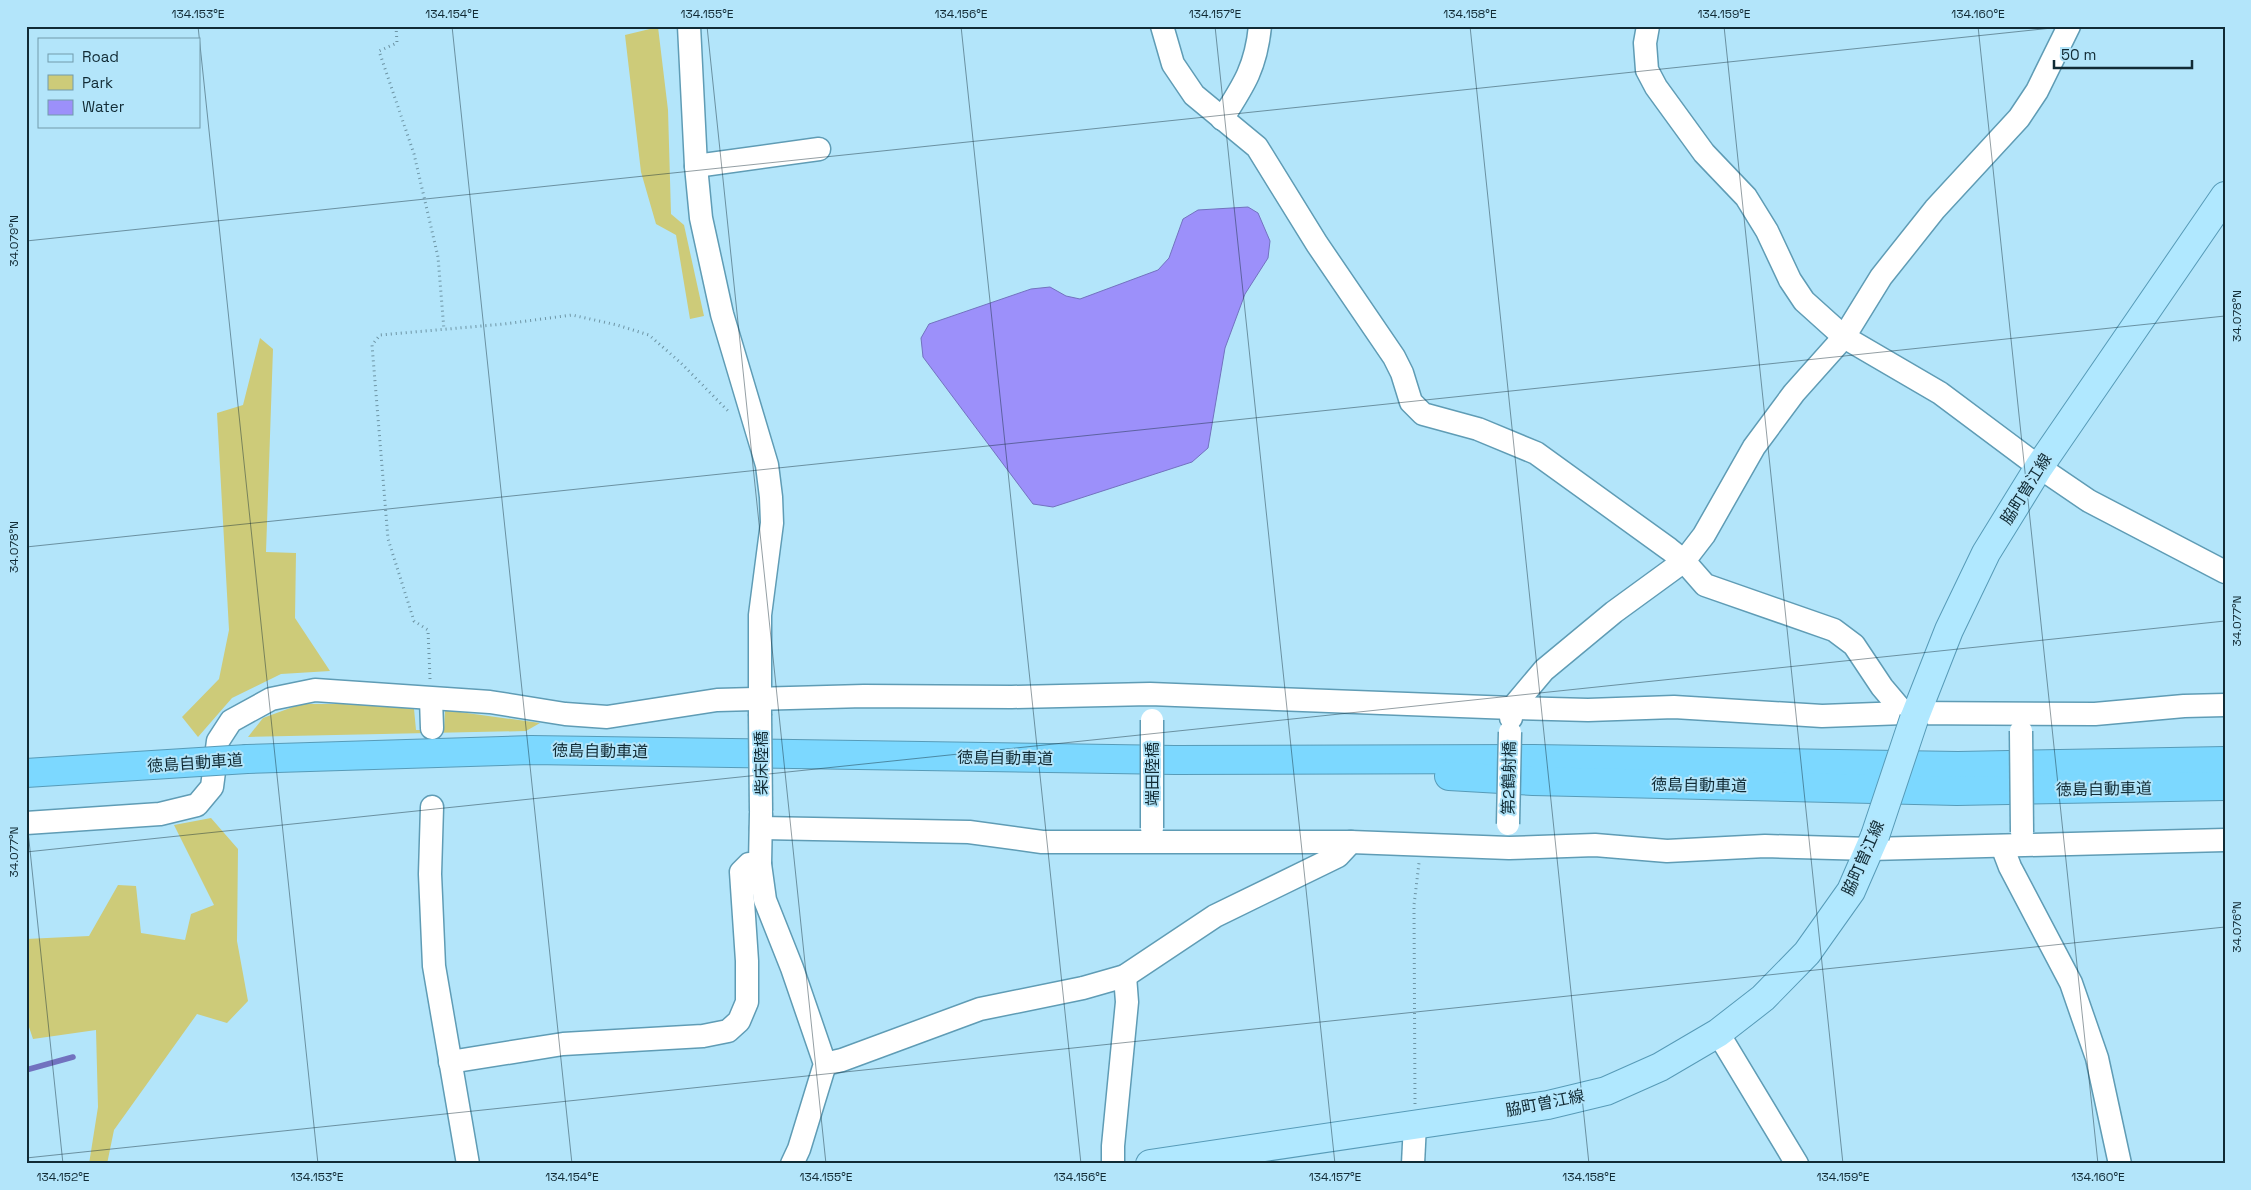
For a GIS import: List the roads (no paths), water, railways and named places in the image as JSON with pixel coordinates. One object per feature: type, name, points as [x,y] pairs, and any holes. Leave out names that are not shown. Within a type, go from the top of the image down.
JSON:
[{"type":"highway","name":"徳島自動車道","points":[[26,773],[247,759],[531,750],[1175,760],[1534,759],[1958,766],[2225,761]]},
{"type":"highway","name":"徳島自動車道","points":[[1175,760],[1562,782],[1957,791],[2225,786]]},
{"type":"main road","name":"脇町曽江線","points":[[1150,1164],[1548,1105],[1606,1091],[1660,1067],[1718,1033],[1763,998],[1806,952],[1851,891],[1873,842],[1912,715],[1949,630],[1986,553],[2038,467],[2225,196]]},
{"type":"street","name":"柴床陸橋","points":[[689,26],[696,166],[701,218],[722,314],[766,465],[771,497],[772,523],[760,615],[760,864],[765,900],[792,968],[825,1064]]},
{"type":"street","points":[[1162,26],[1173,64],[1194,95],[1257,147],[1317,244],[1394,356],[1402,373],[1411,402],[1423,414],[1478,429],[1536,453],[1684,560],[1705,585],[1834,630],[1854,645],[1882,687],[1912,715]]},
{"type":"street","points":[[1222,119],[1247,81],[1257,51],[1260,26]]},
{"type":"street","points":[[1648,26],[1645,44],[1647,70],[1656,87],[1704,153],[1746,197],[1767,231],[1790,280],[1804,301],[1844,337],[1940,393],[2038,467],[2089,501],[2225,572]]},
{"type":"street","points":[[1512,708],[1544,670],[1614,612],[1684,560],[1704,535],[1754,447],[1794,393],[1844,337],[1881,277],[1935,209],[2019,118],[2037,91],[2069,26]]},
{"type":"street","points":[[696,166],[819,149]]},
{"type":"street","points":[[26,823],[160,814],[197,805],[212,787],[218,741],[231,721],[271,699],[315,690],[490,702],[565,714],[607,717],[718,700],[760,706],[1150,694],[1588,710],[1674,707],[1822,716],[1912,715],[2020,723],[2184,706],[2225,705]]},
{"type":"street","name":"端田陸橋","points":[[1150,694],[1153,834]]},
{"type":"street","points":[[431,699],[432,728]]},
{"type":"street","name":"第2鶴射橋","points":[[1509,848],[1508,824],[1512,708]]},
{"type":"street","points":[[2020,723],[2016,841],[2010,867],[2071,983],[2097,1058],[2120,1164]]},
{"type":"street","points":[[432,807],[430,874],[434,966],[468,1164]]},
{"type":"street","points":[[761,820],[968,832],[1042,842],[1153,834],[1509,848],[1595,846],[1667,851],[1873,842],[2225,840]]},
{"type":"street","points":[[792,1164],[799,1149],[825,1064],[842,1060],[980,1009],[1083,988],[1125,976],[1216,916],[1338,856],[1351,842]]},
{"type":"street","points":[[450,1062],[563,1044],[703,1036],[728,1031],[740,1021],[747,1002],[747,961],[741,872],[749,864],[760,864]]},
{"type":"street","points":[[1113,1164],[1113,1146],[1127,1002],[1125,976]]},
{"type":"street","points":[[1718,1033],[1797,1164]]},
{"type":"street","points":[[1413,1164],[1415,1124]]},
{"type":"water","points":[[1248,207],[1258,213],[1270,241],[1268,258],[1245,294],[1225,348],[1208,448],[1192,462],[1053,507],[1033,504],[923,357],[921,338],[929,324],[1031,289],[1050,287],[1066,296],[1080,299],[1158,270],[1169,258],[1183,219],[1198,210]]},
{"type":"waterway","points":[[26,1070],[73,1057]]}]
